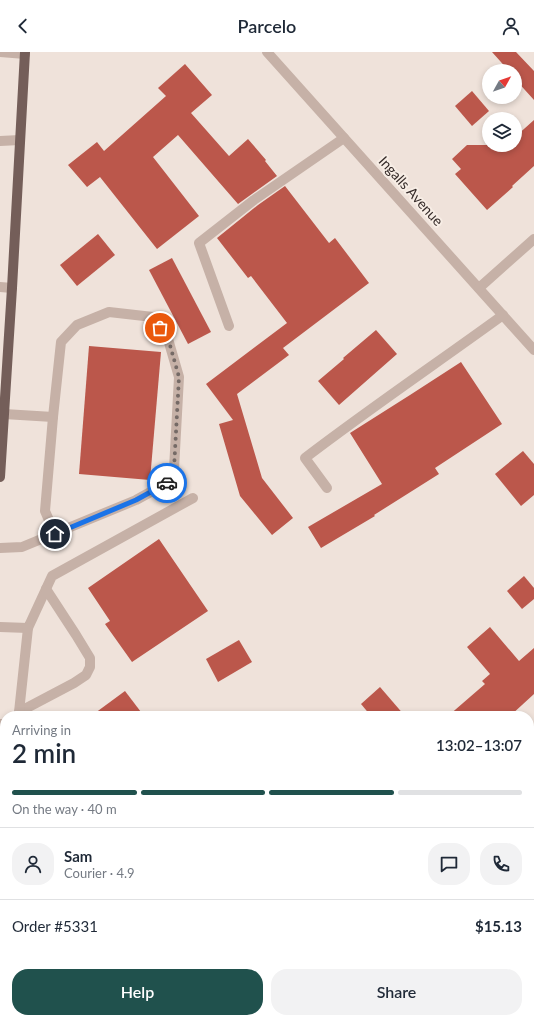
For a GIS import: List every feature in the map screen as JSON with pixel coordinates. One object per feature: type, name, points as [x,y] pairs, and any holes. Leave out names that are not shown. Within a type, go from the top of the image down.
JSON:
[{"type":"main road","points":[[0,477],[25,53]]},
{"type":"street","points":[[0,52],[25,53]]},
{"type":"street","name":"Ingalls Avenue","points":[[267,52],[534,350]]},
{"type":"street","points":[[229,326],[199,243],[254,200],[344,138]]},
{"type":"street","points":[[0,141],[20,140]]},
{"type":"street","points":[[479,288],[534,239]]},
{"type":"street","points":[[0,288],[12,288]]},
{"type":"street","points":[[0,548],[22,547],[55,534],[136,500],[167,483],[174,469],[179,377],[168,338],[153,317],[109,312],[77,325],[61,342],[45,511],[55,534]]},
{"type":"street","points":[[327,488],[304,458],[353,421],[503,315]]},
{"type":"street","points":[[4,414],[53,417]]},
{"type":"street","points":[[19,711],[28,628],[52,576],[193,498]]},
{"type":"street","points":[[24,711],[86,675],[90,667],[90,658],[46,589]]},
{"type":"street","points":[[0,627],[28,628]]},
{"type":"building","points":[[492,52],[516,52],[534,71],[534,100],[522,87],[522,64],[503,64]]},
{"type":"building","points":[[185,64],[212,95],[191,113],[229,156],[248,139],[266,160],[265,161],[277,176],[238,204],[178,135],[153,157],[199,216],[157,249],[100,177],[87,187],[68,165],[97,142],[104,151],[166,96],[158,88]]},
{"type":"building","points":[[472,91],[489,111],[482,112],[482,117],[472,126],[455,106]]},
{"type":"building","points":[[534,120],[534,166],[487,210],[455,174],[461,169],[452,159],[467,145],[482,145],[482,152],[522,152],[522,131]]},
{"type":"building","points":[[285,186],[329,243],[335,238],[369,283],[283,348],[289,355],[237,394],[262,478],[293,518],[272,535],[240,496],[219,424],[233,420],[206,384],[287,323],[251,276],[248,278],[217,238],[258,205]]},
{"type":"building","points":[[98,234],[115,255],[77,286],[60,265]]},
{"type":"building","points":[[172,258],[211,332],[188,344],[149,270]]},
{"type":"building","points":[[376,330],[397,354],[339,405],[318,381]]},
{"type":"building","points":[[89,346],[161,352],[150,480],[79,474]]},
{"type":"building","points":[[461,362],[502,424],[435,468],[439,474],[374,515],[375,516],[321,548],[308,527],[382,484],[350,433]]},
{"type":"building","points":[[523,451],[534,464],[534,495],[521,506],[495,474]]},
{"type":"building","points":[[159,539],[208,611],[132,662],[105,624],[110,621],[88,588]]},
{"type":"building","points":[[524,576],[534,588],[534,599],[522,609],[507,591]]},
{"type":"building","points":[[490,627],[519,661],[534,648],[534,694],[515,711],[454,711],[485,684],[482,681],[490,674],[467,647]]},
{"type":"building","points":[[239,640],[252,662],[218,682],[206,659]]},
{"type":"building","points":[[380,687],[401,711],[367,711],[361,704]]},
{"type":"building","points":[[125,691],[140,711],[98,711]]},
{"type":"way so far","points":[[160,328],[168,338],[179,377],[174,469],[167,483]]},
{"type":"route","points":[[55,534],[136,500],[167,483]]}]
